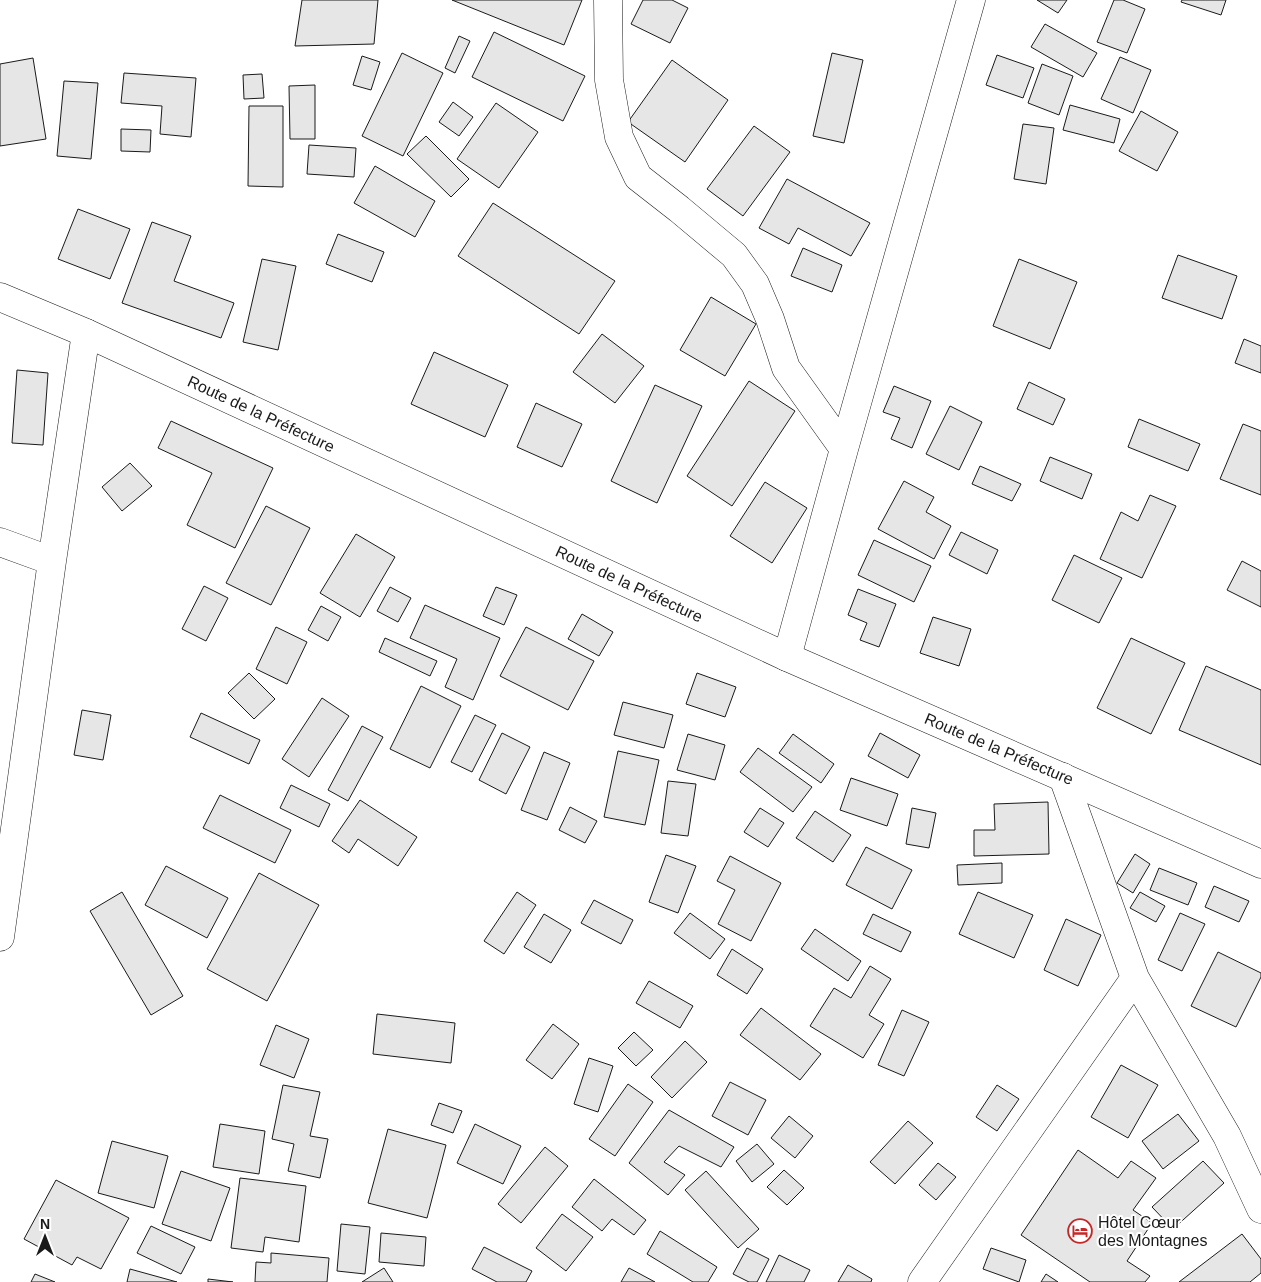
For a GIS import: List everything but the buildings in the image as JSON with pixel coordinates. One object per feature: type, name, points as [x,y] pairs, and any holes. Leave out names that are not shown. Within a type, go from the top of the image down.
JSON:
[{"type":"street","points":[[608,0],[609,80],[619,137],[638,177],[734,255],[755,284],[770,319],[786,368],[844,449]]},
{"type":"street","points":[[787,657],[971,0]]},
{"type":"street","name":"Route de la Préfecture","points":[[0,297],[86,333],[787,657],[1261,864]]},
{"type":"street","points":[[0,937],[52,561],[86,333]]},
{"type":"street","points":[[0,542],[52,561]]},
{"type":"street","points":[[1063,777],[1136,978],[1227,1136],[1261,1209]]},
{"type":"street","points":[[922,1282],[1136,978]]},
{"type":"place","name":"Hôtel Cœur des Montagnes","points":[[1080,1231]]}]
